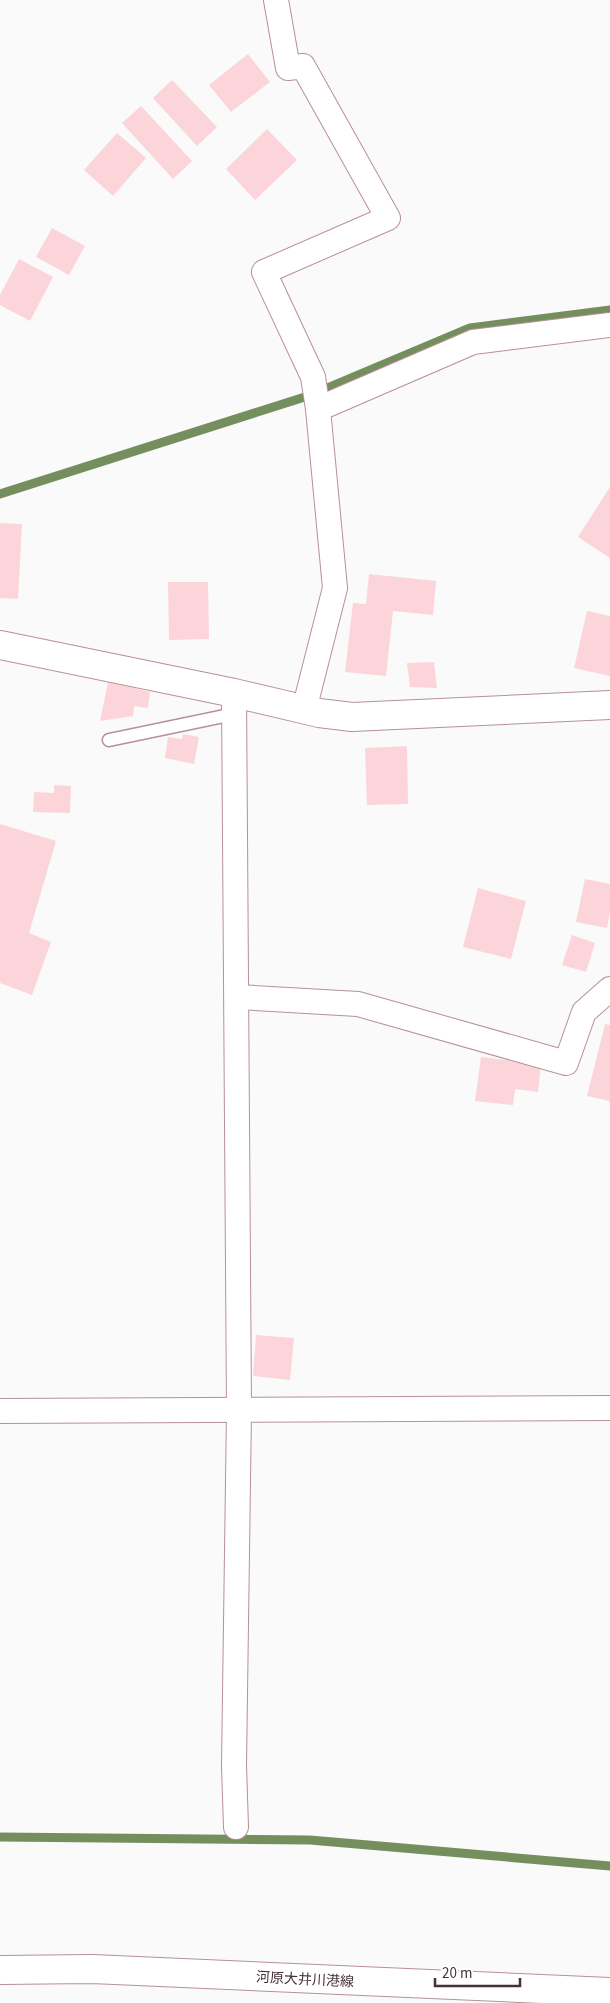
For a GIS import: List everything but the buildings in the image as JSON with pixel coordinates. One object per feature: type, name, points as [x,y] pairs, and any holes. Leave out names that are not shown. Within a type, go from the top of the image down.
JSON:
[{"type":"street","points":[[276,0],[288,68],[304,66],[388,218],[264,272],[313,377],[318,408],[335,588],[304,710]]},
{"type":"street","points":[[318,408],[473,342],[610,325]]},
{"type":"street","points":[[0,646],[234,703],[352,717],[610,706]]},
{"type":"street","points":[[234,703],[239,1410],[234,1766],[236,1827]]},
{"type":"street","points":[[237,997],[358,1004],[566,1063],[584,1012],[610,989]]},
{"type":"street","points":[[0,1411],[610,1408]]},
{"type":"street","name":"河原大井川港線","points":[[0,1970],[92,1970],[610,1992]]},
{"type":"lane","points":[[109,740],[234,703]]},
{"type":"waterway","points":[[0,494],[311,395],[470,328],[610,310]]},
{"type":"waterway","points":[[0,1837],[310,1840],[610,1866]]}]
